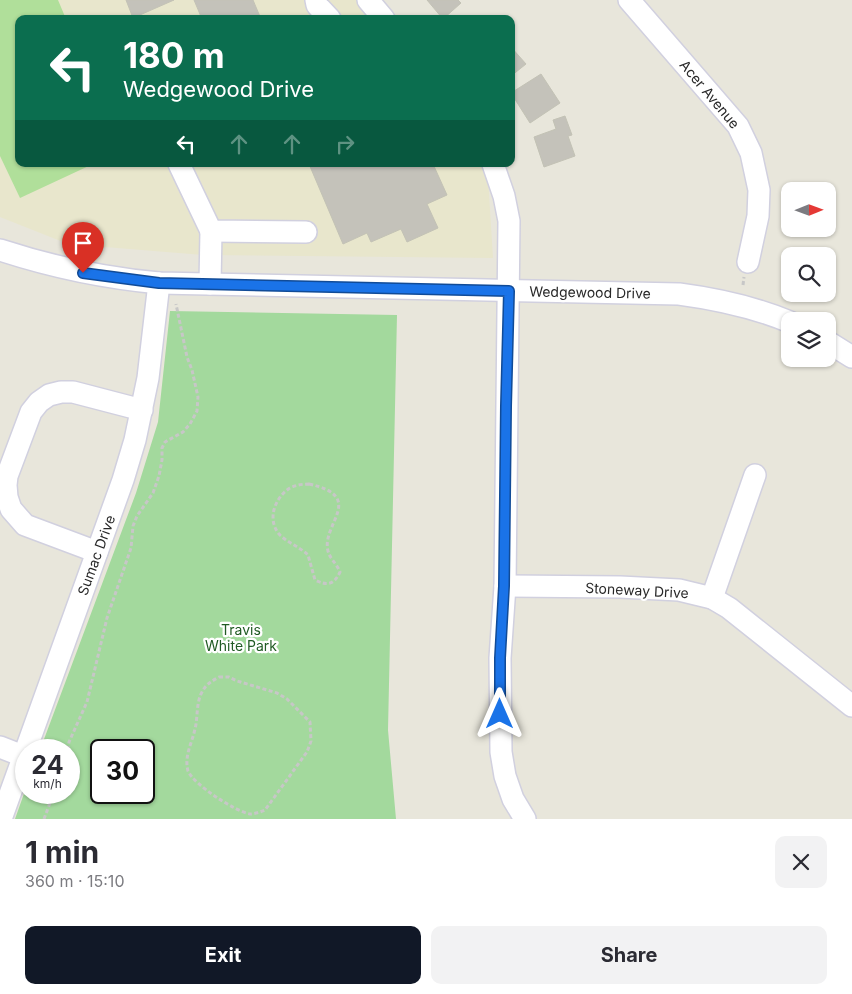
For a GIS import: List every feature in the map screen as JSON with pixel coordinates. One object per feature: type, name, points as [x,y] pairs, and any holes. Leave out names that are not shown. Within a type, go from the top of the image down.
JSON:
[{"type":"street","points":[[316,0],[317,5],[326,15]]},
{"type":"street","points":[[368,0],[381,15]]},
{"type":"street","name":"Acer Avenue","points":[[629,0],[738,126],[751,153],[759,190],[758,216],[748,262]]},
{"type":"street","points":[[180,167],[211,231],[210,284]]},
{"type":"street","points":[[494,167],[504,196],[509,220],[504,586],[500,658],[501,752],[505,776],[513,799],[525,819]]},
{"type":"street","points":[[211,231],[306,232]]},
{"type":"street","name":"Wedgewood Drive","points":[[0,250],[40,263],[83,273],[168,283],[679,294],[712,298],[741,295],[781,317]]},
{"type":"street","name":"Sumac Drive","points":[[29,739],[123,480],[142,410],[168,283]]},
{"type":"street","points":[[836,347],[852,357]]},
{"type":"street","points":[[97,552],[26,525],[11,509],[6,497],[7,476],[31,412],[39,402],[49,395],[61,392],[74,392],[142,410]]},
{"type":"street","points":[[712,598],[754,475]]},
{"type":"street","name":"Stoneway Drive","points":[[504,586],[679,590],[712,598],[729,608],[852,706]]},
{"type":"street","points":[[0,747],[15,753]]},
{"type":"street","name":"Sumac Drive","points":[[1,819],[15,779]]},
{"type":"path","points":[[70,739],[87,702],[107,618],[131,548],[133,526],[159,476],[162,448],[165,442],[183,432],[190,424],[196,411],[198,397],[176,306],[168,283]]},
{"type":"path","points":[[309,484],[320,486],[336,496],[339,505],[337,518],[327,550],[340,572],[337,578],[330,583],[323,584],[315,580],[308,555],[278,534],[273,520],[274,508],[279,498],[295,486],[309,484]]},
{"type":"path","points":[[219,677],[229,677],[268,689],[287,699],[310,722],[311,741],[307,752],[265,810],[249,814],[208,792],[194,780],[187,764],[189,748],[202,692],[210,682],[219,677]]},
{"type":"path","points":[[44,819],[50,804]]},
{"type":"shaded area","points":[[0,0],[358,0],[371,15],[15,15],[15,167],[482,167],[488,178],[493,258],[203,255],[68,244],[0,217]]},
{"type":"green space","points":[[0,0],[58,0],[64,15],[15,15],[15,167],[87,167],[20,198],[0,156]]},
{"type":"green space","name":"Travis White Park","points":[[170,311],[397,315],[388,730],[396,819],[15,819],[20,804],[80,804],[80,739],[44,739],[136,493],[158,422]]},
{"type":"building","points":[[126,0],[174,0],[140,15],[132,15]]},
{"type":"building","points":[[194,0],[253,0],[259,15],[200,15]]},
{"type":"building","points":[[427,0],[458,0],[461,3],[448,15],[440,15]]},
{"type":"building","points":[[515,52],[526,64],[515,73]]},
{"type":"building","points":[[541,74],[560,103],[530,123],[515,99],[515,90]]},
{"type":"building","points":[[565,116],[572,135],[568,136],[575,156],[544,167],[534,137],[556,129],[553,120]]},
{"type":"building","points":[[310,167],[434,167],[447,195],[427,204],[438,228],[407,242],[401,229],[371,242],[367,233],[343,244]]},
{"type":"route","points":[[83,273],[159,283],[509,291],[500,714]]}]
